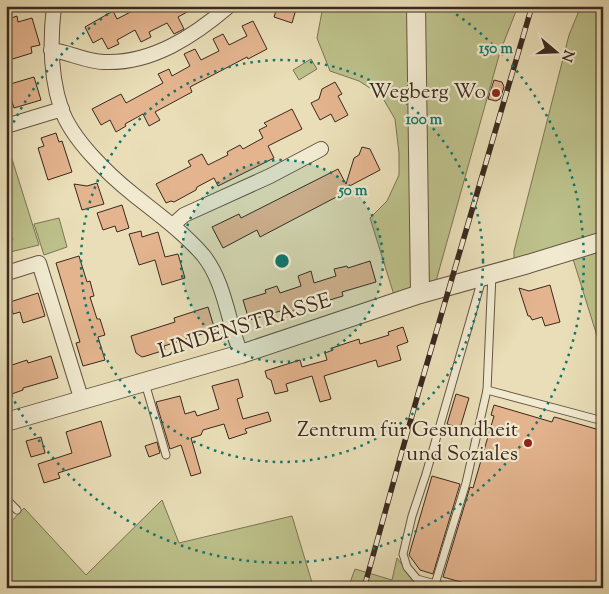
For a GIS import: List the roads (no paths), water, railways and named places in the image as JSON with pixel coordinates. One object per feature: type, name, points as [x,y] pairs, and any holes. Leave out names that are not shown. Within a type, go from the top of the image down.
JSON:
[{"type":"street","points":[[54,6],[51,50],[55,82],[62,109],[76,136],[126,188],[173,225],[204,256],[219,284],[241,354]]},
{"type":"street","points":[[51,50],[103,62],[138,59],[171,47],[198,31],[229,6]]},
{"type":"street","points":[[416,6],[420,294]]},
{"type":"street","points":[[6,126],[62,109]]},
{"type":"street","points":[[173,225],[184,215],[270,176],[321,149]]},
{"type":"street","name":"LINDENSTRASSE","points":[[6,422],[241,354],[420,294],[603,242]]},
{"type":"street","points":[[10,272],[40,263],[82,401]]},
{"type":"lane","points":[[435,584],[466,483],[487,390],[488,275]]},
{"type":"lane","points":[[450,588],[418,579],[407,567],[403,554],[412,516],[488,275]]},
{"type":"lane","points":[[145,382],[166,455]]},
{"type":"lane","points":[[487,390],[603,421]]},
{"type":"lane","points":[[6,499],[17,510]]},
{"type":"railway","points":[[364,588],[418,394],[532,6]]},
{"type":"place","name":"Wegberg Wo","points":[[496,93]]},
{"type":"place","name":"Zentrum für Gesundheit und Soziales","points":[[528,443]]}]
